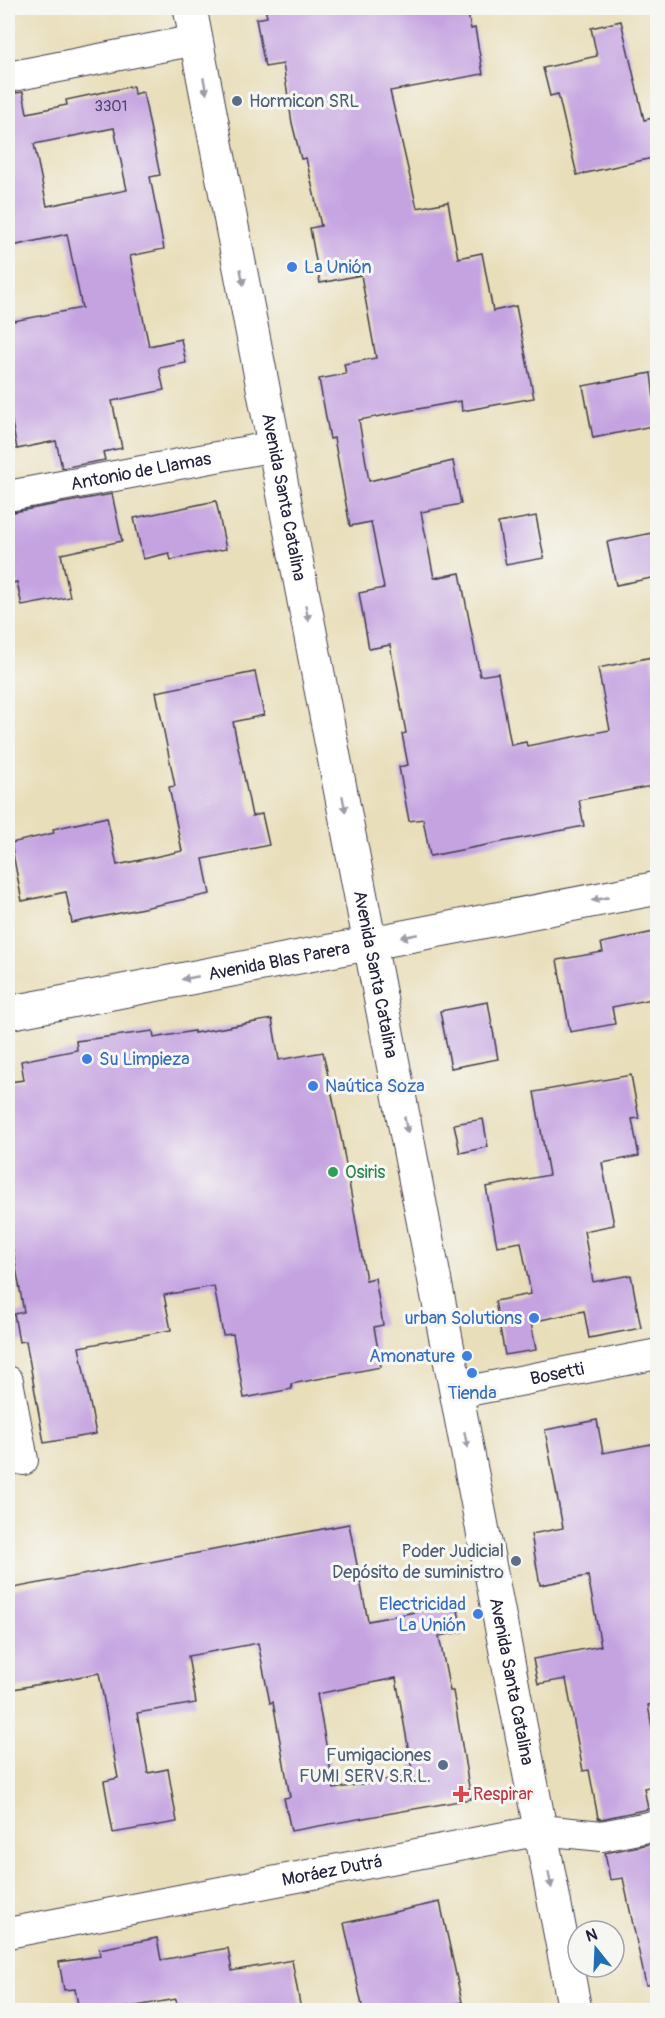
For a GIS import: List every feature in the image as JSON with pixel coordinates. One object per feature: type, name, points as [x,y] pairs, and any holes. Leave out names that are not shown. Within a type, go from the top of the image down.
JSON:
[{"type":"main road","name":"Avenida Santa Catalina","points":[[190,8],[575,2010]]},
{"type":"main road","name":"Avenida Blas Parera","points":[[8,1013],[657,888]]},
{"type":"street","points":[[8,77],[196,40]]},
{"type":"street","name":"Antonio de Llamas","points":[[8,496],[275,446]]},
{"type":"street","name":"Bosetti","points":[[457,1393],[657,1354]]},
{"type":"street","points":[[8,1381],[23,1460]]},
{"type":"street","name":"Moráez Dutrá","points":[[8,1933],[541,1830],[602,1836],[657,1825]]},
{"type":"building","points":[[265,8],[467,8],[471,29],[475,28],[483,74],[390,91],[417,208],[448,202],[458,258],[482,253],[493,311],[516,306],[534,398],[462,411],[461,401],[359,420],[369,481],[453,461],[461,504],[421,512],[434,578],[460,573],[480,676],[498,673],[511,745],[526,742],[527,746],[610,730],[598,668],[652,657],[657,687],[657,785],[579,800],[584,826],[430,856],[423,819],[409,821],[399,767],[408,765],[402,734],[406,733],[390,645],[369,649],[359,593],[384,588],[371,522],[350,526],[334,438],[330,439],[319,379],[346,374],[344,364],[376,358],[361,275],[320,283],[310,228],[321,226],[306,158],[301,159],[292,123],[283,64],[265,67],[256,19],[267,17]]},
{"type":"building","points":[[621,21],[644,120],[653,118],[657,157],[577,175],[558,94],[550,96],[543,68],[597,56],[591,28]]},
{"type":"building","points":[[133,86],[134,94],[143,92],[160,175],[150,177],[164,249],[130,256],[149,346],[181,339],[186,363],[159,368],[164,390],[112,401],[122,448],[103,452],[105,460],[62,468],[56,441],[17,449],[8,402],[8,322],[82,308],[67,234],[8,247],[8,94],[23,92],[27,113],[67,105],[66,100]],"holes":[[[114,128],[127,190],[47,206],[34,144]]]},
{"type":"building","points":[[651,373],[657,425],[593,438],[583,386]]},
{"type":"building","points":[[112,494],[122,541],[61,554],[70,597],[22,606],[17,582],[8,584],[8,513]]},
{"type":"building","points":[[216,501],[226,549],[171,560],[169,553],[143,559],[134,518]]},
{"type":"building","points":[[536,516],[544,558],[506,565],[498,523]]},
{"type":"building","points":[[657,532],[657,577],[616,585],[607,542]]},
{"type":"building","points":[[255,672],[264,715],[233,722],[252,816],[262,814],[269,845],[203,859],[210,894],[72,923],[66,892],[22,901],[11,843],[54,833],[53,829],[107,817],[117,865],[182,851],[169,787],[175,786],[156,692]]},
{"type":"building","points":[[654,932],[657,953],[657,998],[612,1007],[615,1024],[570,1032],[557,960],[603,952],[601,943]]},
{"type":"building","points":[[488,1002],[498,1059],[451,1068],[440,1011]]},
{"type":"building","points":[[272,1019],[279,1060],[323,1052],[342,1142],[366,1280],[375,1278],[383,1325],[374,1327],[381,1367],[291,1384],[292,1389],[244,1398],[233,1334],[223,1335],[214,1286],[164,1295],[171,1330],[79,1347],[96,1434],[44,1443],[26,1341],[19,1342],[14,1314],[24,1312],[8,1223],[8,1082],[24,1080],[21,1061],[77,1050],[76,1041],[153,1031],[154,1038]]},
{"type":"building","points":[[631,1075],[639,1118],[632,1119],[639,1156],[602,1163],[614,1225],[584,1231],[593,1282],[631,1275],[641,1328],[589,1338],[584,1311],[531,1322],[536,1350],[505,1355],[495,1301],[531,1294],[521,1242],[497,1246],[486,1187],[549,1175],[534,1092]]},
{"type":"building","points":[[483,1119],[488,1147],[460,1153],[454,1124]]},
{"type":"building","points":[[597,1420],[603,1453],[657,1443],[657,1563],[652,1564],[657,1594],[657,1703],[648,1705],[657,1755],[657,1785],[644,1788],[648,1809],[601,1819],[598,1818],[589,1770],[583,1771],[566,1679],[538,1684],[533,1659],[601,1646],[588,1576],[540,1585],[531,1534],[563,1528],[545,1430]]},
{"type":"building","points":[[349,1524],[368,1621],[457,1604],[462,1632],[439,1636],[450,1691],[453,1691],[471,1799],[291,1831],[284,1798],[290,1797],[273,1702],[270,1703],[258,1643],[188,1656],[196,1703],[137,1713],[148,1773],[168,1769],[177,1822],[113,1833],[104,1781],[118,1778],[99,1673],[8,1690],[8,1589]],"holes":[[[396,1678],[413,1775],[334,1789],[317,1694]]]},
{"type":"building","points":[[654,1843],[657,1861],[657,1984],[646,1985],[623,1878],[610,1880],[605,1853]]},
{"type":"building","points":[[440,1902],[462,2002],[443,2006],[444,2010],[363,2010],[344,1923]]},
{"type":"building","points":[[157,1938],[161,1960],[228,1948],[232,1971],[292,1960],[301,2010],[178,2010],[176,1999],[113,2010],[79,2010],[75,1989],[64,1990],[59,1962],[100,1956],[99,1949]]},
{"type":"place","name":"Hormicon SRL","points":[[237,101]]},
{"type":"place","name":"La Unión","points":[[292,267]]},
{"type":"place","name":"Su Limpieza","points":[[87,1059]]},
{"type":"place","name":"Naútica Soza","points":[[313,1086]]},
{"type":"place","name":"Osiris","points":[[333,1172]]},
{"type":"place","name":"urban Solutions","points":[[534,1318]]},
{"type":"place","name":"Amonature","points":[[467,1356]]},
{"type":"place","name":"Tienda","points":[[472,1373]]},
{"type":"place","name":"Poder Judicial Depósito de suministro","points":[[516,1561]]},
{"type":"place","name":"Electricidad La Unión","points":[[478,1614]]},
{"type":"place","name":"Fumigaciones FUMI SERV S.R.L.","points":[[443,1765]]},
{"type":"place","name":"Respirar","points":[[461,1794]]}]
